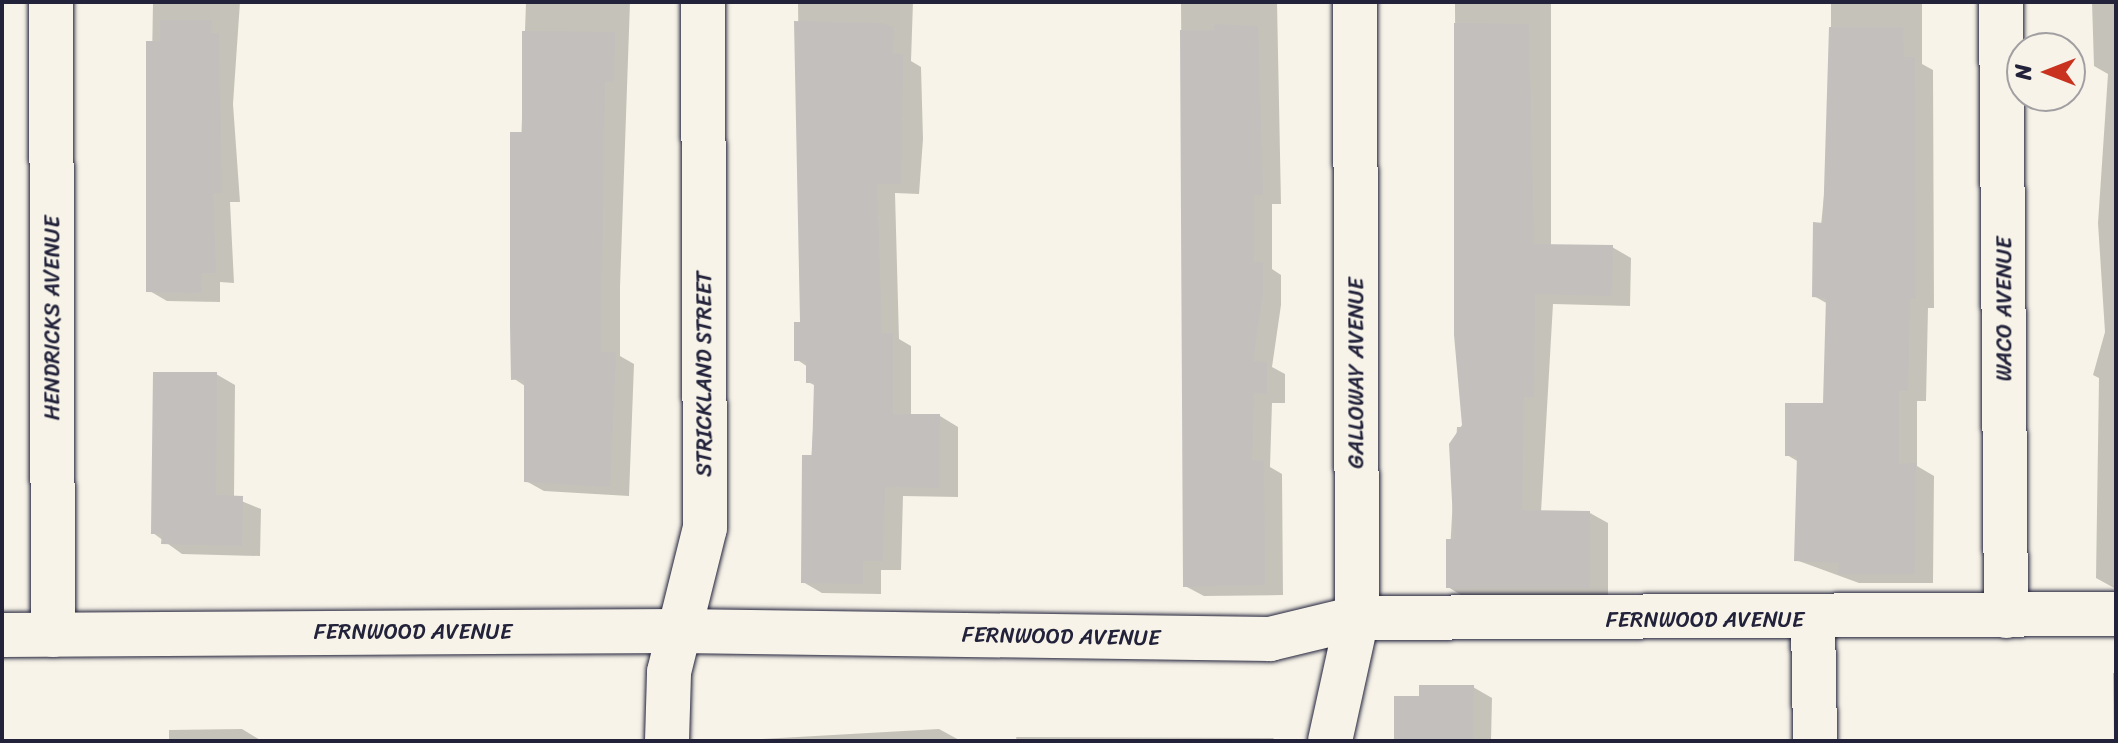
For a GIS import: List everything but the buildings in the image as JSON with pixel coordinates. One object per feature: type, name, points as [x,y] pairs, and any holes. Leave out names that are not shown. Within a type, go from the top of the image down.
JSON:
[{"type":"street","name":"HENDRICKS AVENUE","points":[[51,2],[53,635]]},
{"type":"street","name":"STRICKLAND STREET","points":[[667,741],[679,631],[705,528],[703,2]]},
{"type":"street","name":"GALLOWAY AVENUE","points":[[1330,741],[1357,618],[1355,2]]},
{"type":"street","name":"WACO AVENUE","points":[[2001,2],[2006,616]]},
{"type":"street","name":"FERNWOOD AVENUE","points":[[2,635],[679,631],[1270,639],[1314,634],[1357,618],[1813,621],[2116,614]]},
{"type":"street","points":[[1813,621],[1815,741]]}]
